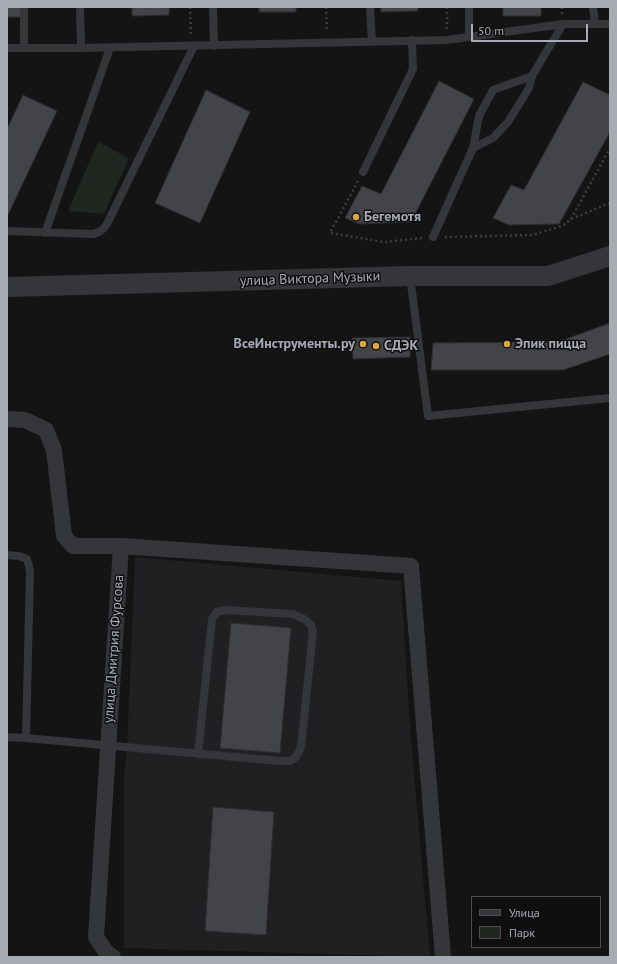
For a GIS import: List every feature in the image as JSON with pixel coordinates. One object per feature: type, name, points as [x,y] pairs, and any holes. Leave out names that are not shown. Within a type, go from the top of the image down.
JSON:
[{"type":"street","name":"улица Виктора Музыки","points":[[7,287],[410,276],[548,276],[610,256]]},
{"type":"street","points":[[7,419],[25,420],[46,430],[54,450],[64,536],[73,546],[121,546],[412,566],[443,957]]},
{"type":"street","name":"улица Дмитрия Фурсова","points":[[113,957],[106,952],[96,937],[121,546]]},
{"type":"lane","points":[[24,7],[24,48]]},
{"type":"lane","points":[[80,7],[80,48]]},
{"type":"lane","points":[[213,7],[214,46]]},
{"type":"lane","points":[[370,7],[372,41]]},
{"type":"lane","points":[[468,37],[469,7]]},
{"type":"lane","points":[[593,7],[594,24]]},
{"type":"lane","points":[[7,48],[110,48],[447,40],[563,24],[610,24]]},
{"type":"lane","points":[[473,148],[493,138],[508,122],[529,88],[532,76],[563,24]]},
{"type":"lane","points":[[362,172],[413,69],[412,40]]},
{"type":"lane","points":[[7,231],[94,234],[101,231],[107,224],[193,46]]},
{"type":"lane","points":[[45,233],[110,48]]},
{"type":"lane","points":[[433,237],[473,148],[479,116],[493,90],[532,76]]},
{"type":"lane","points":[[410,276],[428,416],[610,398]]},
{"type":"lane","points":[[7,555],[19,556],[27,559],[30,571],[26,738]]},
{"type":"lane","points":[[7,737],[108,745],[198,754],[280,761],[290,761],[296,757],[301,747],[313,632],[311,626],[304,619],[293,614],[225,610],[217,612],[212,619],[198,754]]},
{"type":"path","points":[[190,7],[193,46]]},
{"type":"path","points":[[326,7],[328,42]]},
{"type":"path","points":[[447,7],[447,40]]},
{"type":"path","points":[[571,219],[610,148]]},
{"type":"shaded area","points":[[135,557],[401,581],[410,728],[430,957],[124,948],[124,776],[127,747]]},
{"type":"green space","points":[[98,142],[129,158],[104,214],[68,211]]},
{"type":"building","points":[[7,7],[23,7],[23,17],[7,17]]},
{"type":"building","points":[[132,7],[169,7],[169,15],[132,16]]},
{"type":"building","points":[[259,7],[296,7],[296,12],[259,12]]},
{"type":"building","points":[[381,7],[418,7],[418,11],[381,12]]},
{"type":"building","points":[[503,7],[541,7],[541,16],[503,16]]},
{"type":"building","points":[[439,81],[474,99],[411,222],[359,224],[345,218],[362,186],[381,194]]},
{"type":"building","points":[[583,82],[610,95],[610,132],[559,224],[509,225],[493,218],[511,185],[524,190]]},
{"type":"building","points":[[206,90],[250,112],[200,223],[155,203]]},
{"type":"building","points":[[23,95],[57,111],[7,217],[7,129]]},
{"type":"building","points":[[610,323],[610,354],[563,370],[431,370],[433,343],[558,342]]},
{"type":"building","points":[[410,337],[410,357],[353,359],[352,338]]},
{"type":"building","points":[[231,623],[291,628],[280,753],[220,748]]},
{"type":"building","points":[[213,807],[274,812],[266,935],[205,931]]},
{"type":"place","name":"Бегемотя","points":[[356,217]]},
{"type":"place","name":"ВсеИнструменты.ру","points":[[363,344]]},
{"type":"place","name":"Эпик пицца","points":[[507,344]]},
{"type":"place","name":"СДЭК","points":[[376,346]]}]
